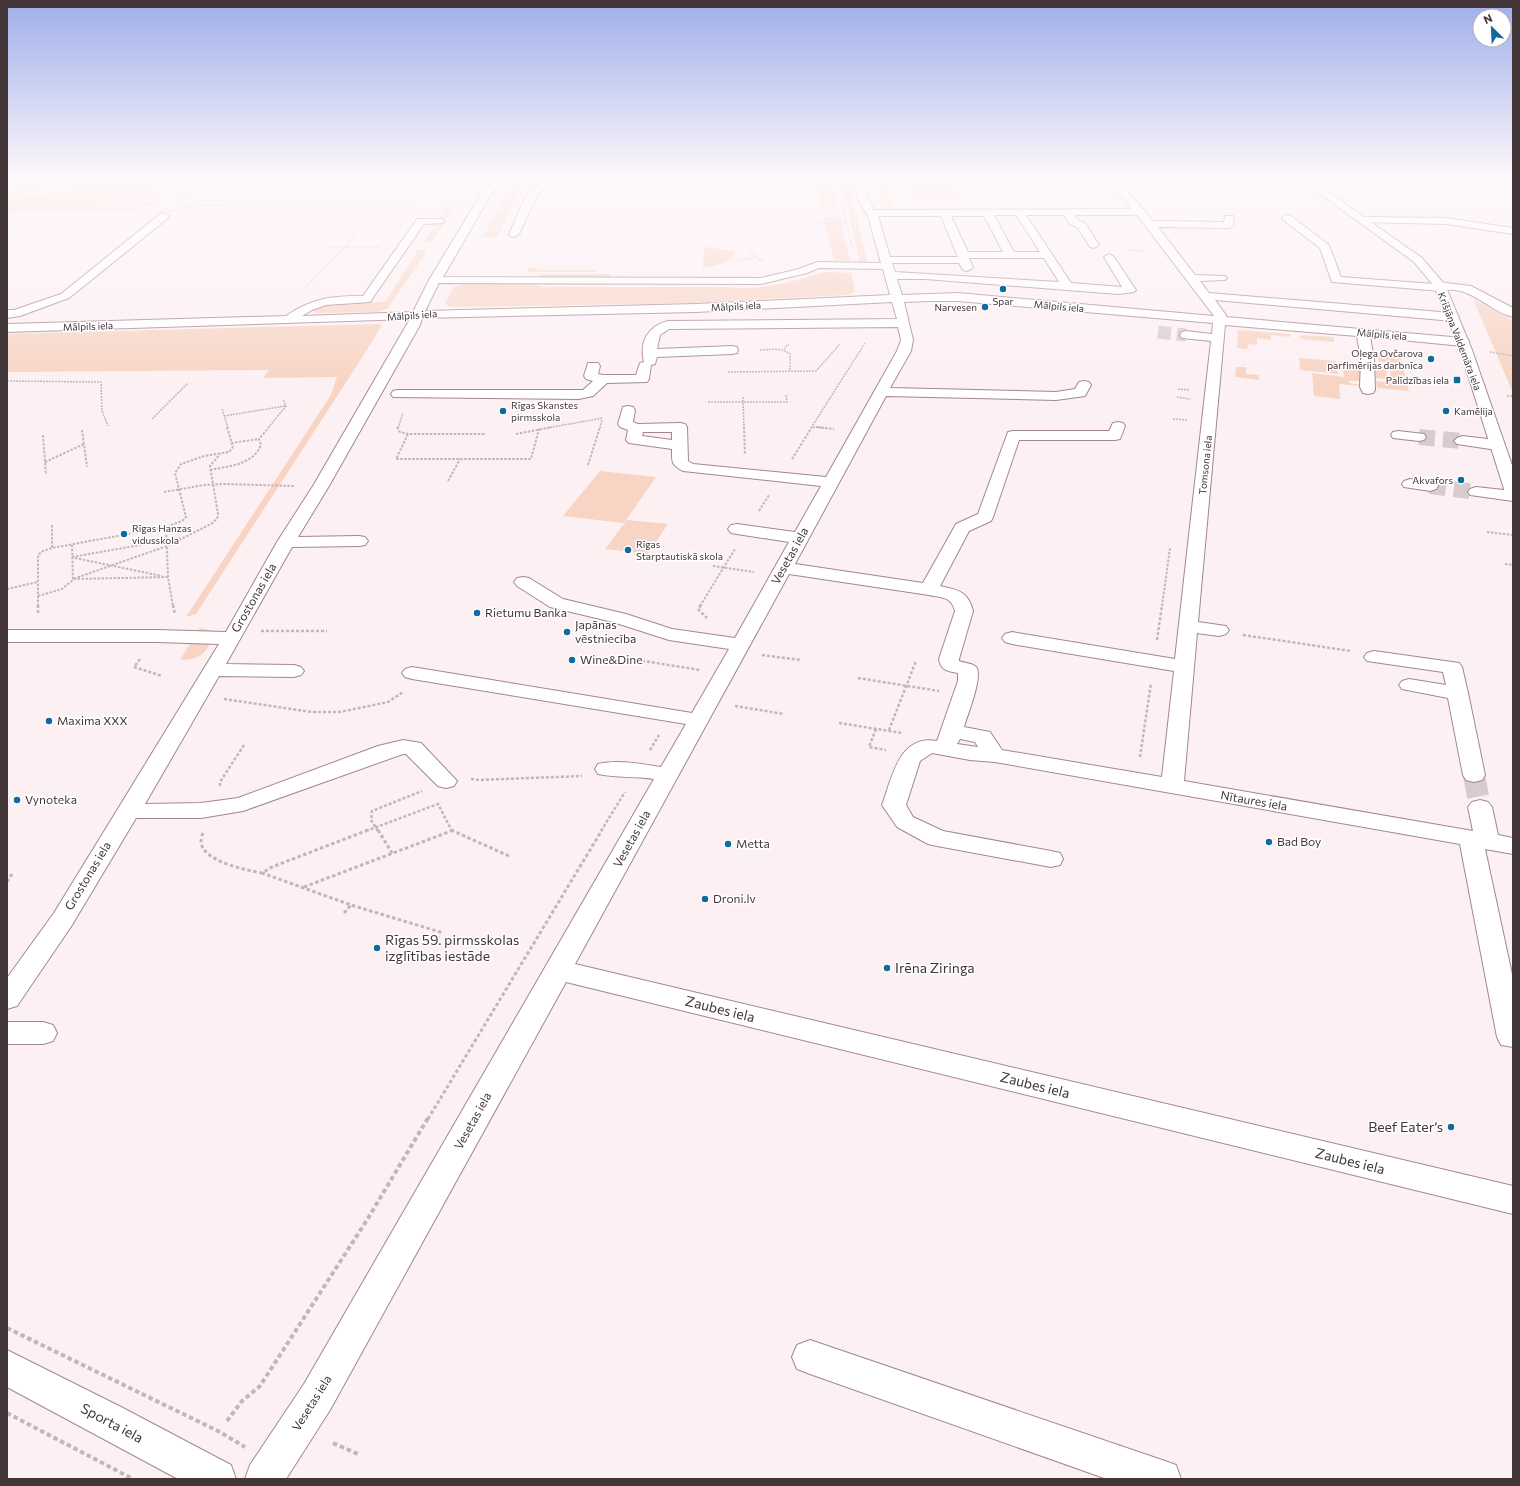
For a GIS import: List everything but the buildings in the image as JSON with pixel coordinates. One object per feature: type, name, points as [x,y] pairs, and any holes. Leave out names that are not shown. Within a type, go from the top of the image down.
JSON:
[{"type":"street","points":[[7,314],[16,313],[65,296],[123,249]]},
{"type":"street","points":[[289,320],[314,303],[328,300],[366,299],[402,249]]},
{"type":"street","name":"Grostonas iela","points":[[7,999],[62,919],[129,811],[286,542],[321,486],[414,325],[417,315],[452,249]]},
{"type":"street","name":"Vesetas iela","points":[[268,1472],[317,1397],[883,392],[906,346],[904,322],[882,249]]},
{"type":"street","points":[[960,249],[972,279]]},
{"type":"street","points":[[1007,249],[1010,255]]},
{"type":"street","points":[[1044,249],[1068,287]]},
{"type":"street","points":[[1169,249],[1220,315],[1219,329],[1186,335]]},
{"type":"street","points":[[1327,249],[1336,280],[1467,288],[1513,313]]},
{"type":"street","name":"Krišjāņa Valdemāra iela","points":[[1403,249],[1418,260],[1440,287],[1463,342],[1513,492]]},
{"type":"street","points":[[887,267],[964,258],[1010,255],[1048,255]]},
{"type":"street","points":[[435,280],[761,281],[817,266],[887,267],[972,279],[1068,287],[1130,290],[1109,257]]},
{"type":"street","points":[[1191,278],[1221,278]]},
{"type":"street","points":[[1116,311],[1118,306],[1118,290]]},
{"type":"street","points":[[1205,296],[1453,317]]},
{"type":"street","name":"Mālpils iela","points":[[7,328],[273,321],[417,315],[640,310],[897,298],[958,297],[1116,311],[1219,329],[1362,332],[1463,342]]},
{"type":"street","points":[[1494,303],[1513,303]]},
{"type":"street","points":[[593,366],[591,376],[603,379],[642,379],[648,360],[653,334],[656,329],[674,324],[904,322]]},
{"type":"street","name":"Tomsona iela","points":[[1172,786],[1219,329]]},
{"type":"street","points":[[1362,332],[1368,356],[1368,390]]},
{"type":"street","points":[[406,338],[420,338]]},
{"type":"street","points":[[648,360],[732,350]]},
{"type":"street","points":[[398,394],[568,396],[588,393],[603,379]]},
{"type":"street","points":[[883,392],[1056,396],[1080,393],[1084,385]]},
{"type":"street","points":[[628,410],[625,424],[636,428],[634,440],[679,446],[679,459],[681,465],[685,467],[832,482]]},
{"type":"street","points":[[929,589],[962,528],[985,517],[1013,435],[1115,436],[1118,426]]},
{"type":"street","points":[[1398,435],[1419,437]]},
{"type":"street","points":[[1462,441],[1498,445]]},
{"type":"street","points":[[1410,484],[1430,486]]},
{"type":"street","points":[[1476,492],[1513,496]]},
{"type":"street","points":[[742,530],[801,538]]},
{"type":"street","points":[[286,542],[324,542],[330,546],[357,543]]},
{"type":"street","points":[[782,572],[929,589],[955,595],[962,603],[964,611],[949,659],[950,665],[968,670],[968,681],[949,740]]},
{"type":"street","points":[[523,582],[557,603],[619,618],[668,634],[716,641],[739,648]]},
{"type":"street","points":[[1188,626],[1219,630]]},
{"type":"street","points":[[7,636],[156,636],[187,638],[233,635]]},
{"type":"street","points":[[1012,638],[1184,667]]},
{"type":"street","points":[[1374,656],[1452,667],[1474,775]]},
{"type":"street","points":[[212,670],[254,670],[296,667]]},
{"type":"street","points":[[412,673],[670,716],[704,711]]},
{"type":"street","points":[[1409,685],[1458,693]]},
{"type":"street","name":"Nītaures iela","points":[[1051,859],[938,838],[905,822],[894,805],[910,761],[914,755],[929,746],[949,740],[995,755],[1513,846]]},
{"type":"street","points":[[129,811],[225,809],[243,804],[386,751],[403,747],[413,748],[446,781]]},
{"type":"street","points":[[596,772],[638,770],[668,775]]},
{"type":"street","points":[[1480,807],[1479,840],[1511,1037]]},
{"type":"street","name":"Zaubes iela","points":[[558,970],[1513,1200]]},
{"type":"street","points":[[7,1033],[43,1033]]},
{"type":"street","points":[[810,1356],[1162,1479]]},
{"type":"street","name":"Sporta iela","points":[[7,1368],[108,1420],[217,1479]]},
{"type":"path","points":[[273,321],[343,249]]},
{"type":"path","points":[[748,249],[758,259],[765,261]]},
{"type":"path","points":[[227,1421],[242,1401],[260,1386],[367,1220],[638,770],[697,669],[716,641],[721,632],[698,609],[723,568],[742,530],[781,476],[878,322]]},
{"type":"path","points":[[723,372],[818,369],[840,344]]},
{"type":"path","points":[[760,350],[784,349],[788,351],[790,354],[790,371]]},
{"type":"path","points":[[1489,352],[1513,356]]},
{"type":"path","points":[[7,381],[101,382],[102,411],[108,426]]},
{"type":"path","points":[[152,419],[188,383]]},
{"type":"path","points":[[588,393],[606,400],[596,444],[588,465]]},
{"type":"path","points":[[412,394],[397,427],[400,432],[408,434],[486,434]]},
{"type":"path","points":[[708,402],[787,402],[786,394]]},
{"type":"path","points":[[1507,396],[1513,396]]},
{"type":"path","points":[[742,397],[745,456]]},
{"type":"path","points":[[283,400],[286,406]]},
{"type":"path","points":[[224,416],[286,406]]},
{"type":"path","points":[[231,443],[259,438],[286,406]]},
{"type":"path","points":[[38,618],[38,555],[43,551],[52,548],[166,527],[182,521],[186,516],[175,473],[181,464],[204,456],[229,452],[233,448],[222,409]]},
{"type":"path","points":[[516,434],[603,418]]},
{"type":"path","points":[[408,434],[396,459],[531,459],[539,429]]},
{"type":"path","points":[[82,430],[86,467]]},
{"type":"path","points":[[43,435],[46,475]]},
{"type":"path","points":[[210,470],[249,461],[257,455],[261,446],[259,438]]},
{"type":"path","points":[[45,462],[84,444]]},
{"type":"path","points":[[73,579],[167,546],[205,528],[217,519],[218,514],[210,470],[212,462],[221,453]]},
{"type":"path","points":[[448,481],[460,459]]},
{"type":"path","points":[[164,492],[212,484],[272,485]]},
{"type":"path","points":[[52,525],[52,548]]},
{"type":"path","points":[[166,527],[168,578],[176,621]]},
{"type":"path","points":[[1487,532],[1513,535]]},
{"type":"path","points":[[72,558],[184,538]]},
{"type":"path","points":[[38,596],[48,594],[69,585],[73,579],[72,545]]},
{"type":"path","points":[[72,558],[168,578]]},
{"type":"path","points":[[1504,564],[1513,566]]},
{"type":"path","points":[[713,566],[782,572]]},
{"type":"path","points":[[73,579],[168,578]]},
{"type":"path","points":[[7,589],[38,582]]},
{"type":"path","points":[[233,635],[327,631]]},
{"type":"path","points":[[1239,634],[1347,650],[1374,656]]},
{"type":"path","points":[[739,648],[801,660]]},
{"type":"path","points":[[637,660],[724,674]]},
{"type":"path","points":[[889,730],[916,661]]},
{"type":"path","points":[[195,699],[226,699],[312,712],[340,712],[388,702],[403,694],[409,675],[412,673]]},
{"type":"path","points":[[858,678],[924,688]]},
{"type":"path","points":[[704,711],[784,714]]},
{"type":"path","points":[[839,723],[893,731]]},
{"type":"path","points":[[873,736],[876,728]]},
{"type":"path","points":[[392,853],[371,820],[372,811],[446,781],[460,776],[479,780],[596,772]]},
{"type":"path","points":[[436,940],[440,932],[351,905],[262,873],[272,867],[438,804],[451,831],[509,856]]},
{"type":"path","points":[[304,887],[451,831]]},
{"type":"path","points":[[7,882],[12,874]]},
{"type":"path","points":[[344,914],[351,905]]},
{"type":"path","points":[[7,1328],[220,1432],[268,1472]]},
{"type":"path","points":[[7,1413],[133,1479]]},
{"type":"path","points":[[333,1443],[358,1454]]},
{"type":"shaded area","points":[[704,249],[736,251],[727,261],[703,268]]},
{"type":"shaded area","points":[[831,249],[847,249],[850,261],[836,260],[833,257]]},
{"type":"shaded area","points":[[857,249],[864,249],[867,260],[860,263]]},
{"type":"shaded area","points":[[412,250],[423,250],[426,253],[387,309],[377,312],[313,313],[316,307],[335,302],[385,302],[418,251]]},
{"type":"shaded area","points":[[529,268],[537,268],[537,270],[598,270],[593,272],[527,272]]},
{"type":"shaded area","points":[[824,272],[851,273],[855,292],[848,295],[690,303],[453,307],[448,306],[445,303],[454,287],[464,284],[535,284],[542,287],[753,288],[777,285]]},
{"type":"shaded area","points":[[539,274],[611,274],[609,285],[545,285],[538,283]]},
{"type":"shaded area","points":[[1473,299],[1513,320],[1513,393]]},
{"type":"shaded area","points":[[382,325],[365,353],[196,614],[186,617],[331,395],[337,377],[263,378],[269,370],[7,372],[7,334]]},
{"type":"shaded area","points":[[1238,330],[1290,334],[1290,337],[1271,335],[1271,340],[1257,338],[1257,345],[1248,344],[1247,349],[1237,348]]},
{"type":"shaded area","points":[[1301,335],[1334,337],[1334,342],[1300,339]]},
{"type":"shaded area","points":[[1377,354],[1401,356],[1402,364],[1379,362]]},
{"type":"shaded area","points":[[1299,358],[1336,361],[1338,374],[1300,370]]},
{"type":"shaded area","points":[[1342,362],[1362,364],[1360,381],[1349,381],[1350,383],[1361,386],[1339,384],[1340,399],[1314,396],[1312,373],[1344,377]]},
{"type":"shaded area","points":[[1375,365],[1386,366],[1387,379],[1375,378],[1376,373],[1371,373]]},
{"type":"shaded area","points":[[1390,366],[1403,368],[1407,381],[1391,380]]},
{"type":"shaded area","points":[[1236,367],[1246,367],[1246,374],[1259,375],[1259,380],[1235,377]]},
{"type":"shaded area","points":[[1376,381],[1407,384],[1409,391],[1377,388]]},
{"type":"shaded area","points":[[600,471],[656,477],[624,523],[563,516]]},
{"type":"shaded area","points":[[627,520],[668,524],[648,554],[605,549]]},
{"type":"shaded area","points":[[200,628],[209,630],[216,635],[206,651],[202,654],[194,658],[180,660]]},
{"type":"tunnel","points":[[1158,332],[1186,335]]},
{"type":"tunnel","points":[[1419,437],[1462,441]]},
{"type":"tunnel","points":[[1430,486],[1476,492]]},
{"type":"tunnel","points":[[1474,775],[1480,807]]},
{"type":"place","name":"Spar","points":[[1003,289]]},
{"type":"place","name":"Narvesen","points":[[985,307]]},
{"type":"place","name":"Oļega Ovčarova parfimērijas darbnīca","points":[[1431,359]]},
{"type":"place","name":"Palīdzības iela","points":[[1457,380]]},
{"type":"place","name":"Rīgas Skanstes pirmsskola","points":[[503,411]]},
{"type":"place","name":"Kamēlija","points":[[1446,411]]},
{"type":"place","name":"Akvafors","points":[[1461,480]]},
{"type":"place","name":"Rīgas Hanzas vidusskola","points":[[124,534]]},
{"type":"place","name":"Rīgas Starptautiskā skola","points":[[628,550]]},
{"type":"place","name":"Rietumu Banka","points":[[477,613]]},
{"type":"place","name":"Japānas vēstniecība","points":[[567,632]]},
{"type":"place","name":"Wine&Dine","points":[[572,660]]},
{"type":"place","name":"Maxima XXX","points":[[49,721]]},
{"type":"place","name":"Vynoteka","points":[[17,800]]},
{"type":"place","name":"Bad Boy","points":[[1269,842]]},
{"type":"place","name":"Metta","points":[[728,844]]},
{"type":"place","name":"Droni.lv","points":[[705,899]]},
{"type":"place","name":"Rīgas 59. pirmsskolas izglītības iestāde","points":[[377,948]]},
{"type":"place","name":"Irēna Ziringa","points":[[887,968]]},
{"type":"place","name":"Beef Eater’s","points":[[1451,1127]]}]
